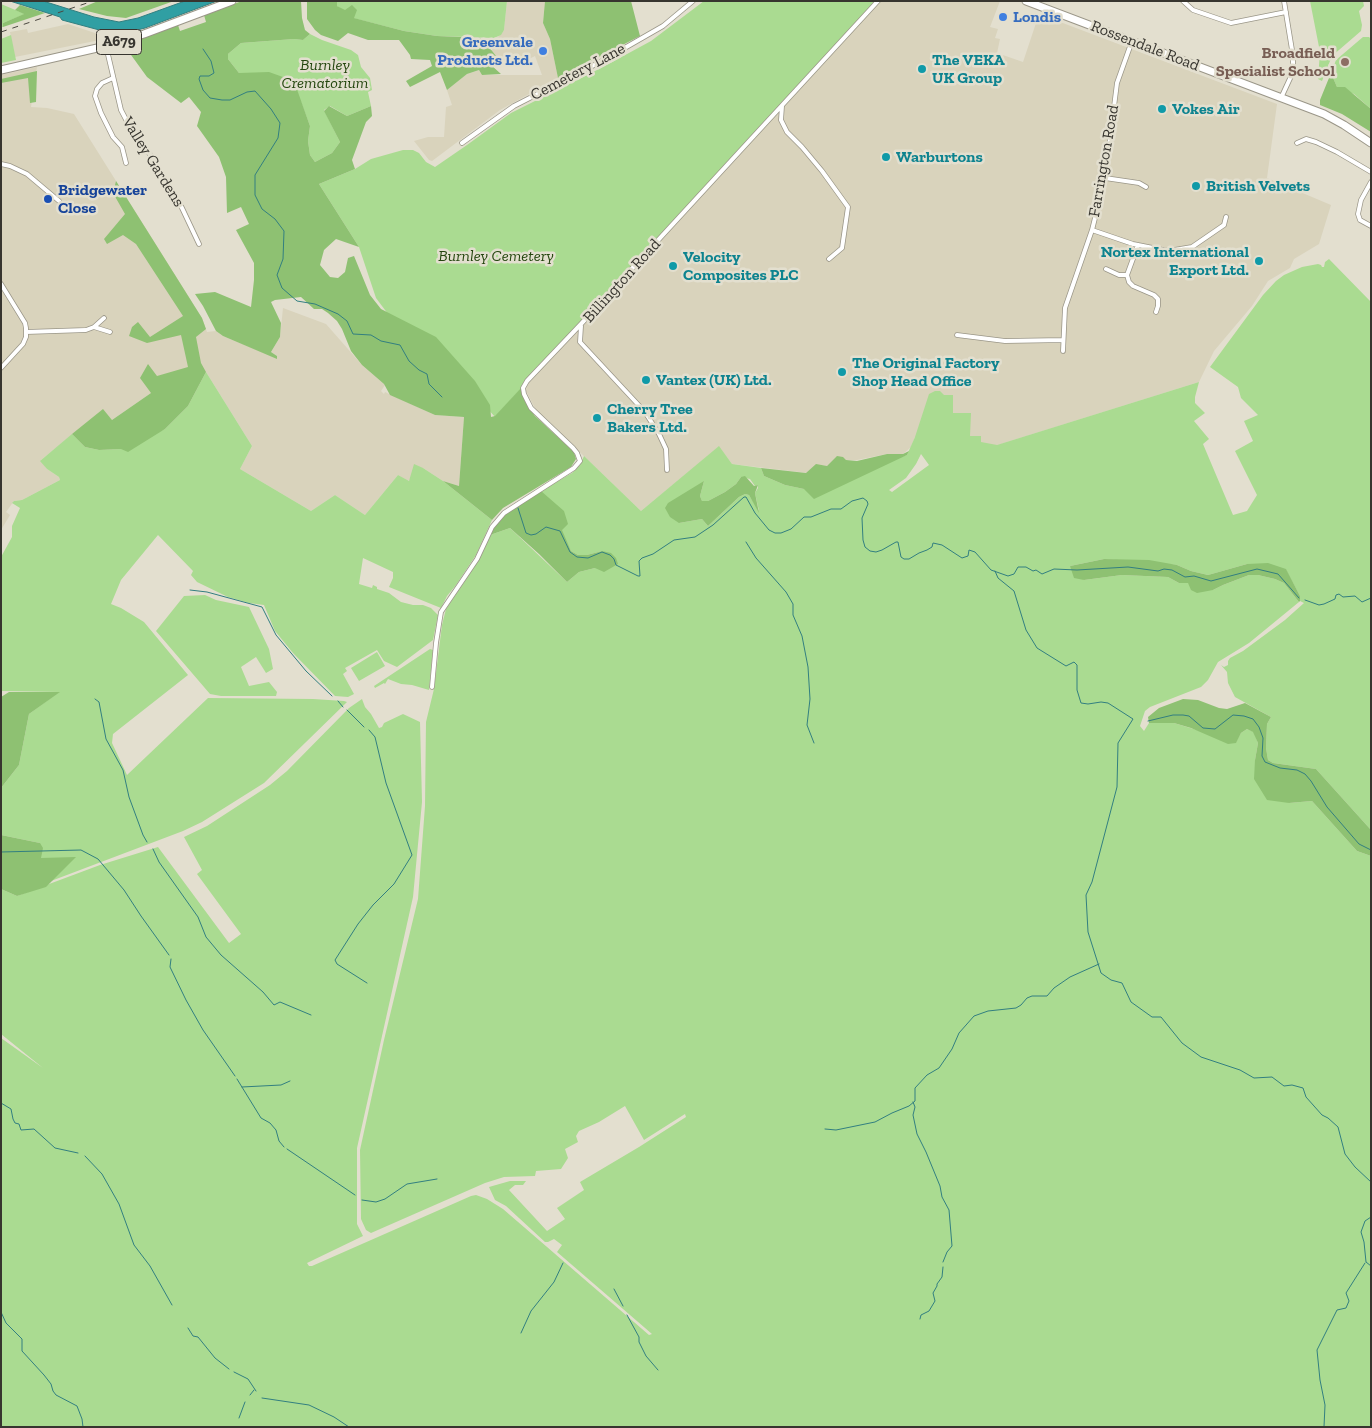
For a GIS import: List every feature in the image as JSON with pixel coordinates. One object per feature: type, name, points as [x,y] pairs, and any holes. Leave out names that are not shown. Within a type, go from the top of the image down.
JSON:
[{"type":"highway","name":"A679","points":[[1,70],[106,46],[232,1]]},
{"type":"highway","name":"Rossendale Road","points":[[1026,1],[1324,114],[1371,143]]},
{"type":"street","name":"Cemetery Lane","points":[[462,143],[514,106],[602,61],[663,26],[693,1]]},
{"type":"street","name":"Billington Road","points":[[667,470],[666,449],[659,434],[645,412],[580,342],[581,324],[878,1]]},
{"type":"street","points":[[1183,1],[1193,10],[1231,23],[1286,12]]},
{"type":"street","points":[[1280,98],[1293,72],[1293,56],[1284,1]]},
{"type":"street","name":"Farrington Road","points":[[1063,351],[1065,308],[1092,230],[1105,178],[1117,83],[1132,41]]},
{"type":"street","name":"Valley Gardens","points":[[106,46],[121,110],[132,131],[146,148],[182,208],[200,244]]},
{"type":"street","name":"Valley Gardens","points":[[113,78],[102,83],[97,89],[95,96],[113,137],[122,147],[126,163]]},
{"type":"street","points":[[782,106],[781,120],[787,132],[822,171],[848,208],[842,248],[829,259]]},
{"type":"street","points":[[1297,143],[1306,139],[1316,142],[1371,172]]},
{"type":"street","points":[[1,164],[27,174],[59,201]]},
{"type":"street","points":[[1105,178],[1139,182],[1146,187]]},
{"type":"street","points":[[1371,182],[1361,200],[1358,214],[1360,220],[1371,226]]},
{"type":"street","points":[[1092,230],[1138,245],[1168,251],[1192,246],[1214,233],[1224,225],[1226,216]]},
{"type":"street","points":[[1138,245],[1127,275],[1129,282],[1133,286],[1154,295],[1158,299],[1156,312]]},
{"type":"street","points":[[1106,269],[1119,275],[1127,275]]},
{"type":"street","points":[[1,284],[26,323],[23,344],[1,368]]},
{"type":"street","points":[[26,332],[86,330],[94,327],[104,318]]},
{"type":"street","points":[[432,687],[441,612],[477,559],[492,526],[504,513],[574,468],[580,460],[573,448],[531,408],[523,388],[527,381],[581,324]]},
{"type":"street","points":[[94,327],[110,332]]},
{"type":"street","points":[[957,335],[1005,341],[1063,340]]},
{"type":"shaded area","points":[[507,1],[545,1],[543,23],[550,39],[558,78],[500,110],[432,161],[429,160],[414,141],[428,137],[444,137],[446,107],[452,105],[447,90],[467,74],[479,70],[482,75],[542,75],[535,56],[523,62],[490,61],[494,38],[498,37],[504,30]]},
{"type":"shaded area","points":[[878,1],[1000,1],[990,27],[998,29],[995,38],[1000,39],[997,53],[1023,62],[1039,14],[1277,104],[1267,178],[1331,205],[1319,244],[1294,259],[1290,268],[1268,281],[1252,306],[1214,351],[1199,382],[969,454],[915,437],[911,447],[903,454],[887,454],[857,460],[846,460],[827,466],[816,465],[807,473],[732,464],[719,447],[641,511],[536,410],[526,391],[527,381]]},
{"type":"shaded area","points":[[68,24],[110,38],[15,57],[10,32],[27,29],[28,33]]},
{"type":"shaded area","points":[[37,67],[31,107],[47,108],[74,114],[202,318],[207,332],[216,331],[223,336],[277,358],[271,352],[280,337],[283,308],[326,324],[362,365],[385,385],[381,391],[384,394],[385,392],[435,415],[464,417],[459,486],[443,481],[423,468],[408,481],[398,475],[365,515],[335,495],[311,511],[240,469],[252,446],[206,372],[151,393],[112,420],[103,410],[41,460],[47,469],[59,477],[60,480],[22,500],[14,501],[6,512],[10,515],[1,530],[1,75]]},
{"type":"green space","points":[[98,1],[174,1],[126,18],[107,16],[79,9]]},
{"type":"green space","points":[[242,1],[301,1],[305,30],[310,34],[303,40],[241,43],[228,54],[228,59],[239,73],[269,72],[294,81],[310,126],[308,141],[310,155],[315,162],[332,153],[340,142],[324,111],[329,106],[347,116],[371,106],[372,116],[366,122],[352,160],[355,169],[319,184],[359,247],[336,239],[324,250],[320,265],[330,277],[338,278],[345,272],[348,258],[354,256],[370,295],[381,309],[436,337],[475,381],[490,405],[491,417],[495,416],[521,388],[526,403],[535,416],[574,452],[576,459],[571,467],[503,508],[492,520],[443,481],[459,486],[464,417],[435,415],[390,395],[384,384],[362,365],[351,351],[342,329],[337,321],[328,313],[322,309],[314,309],[301,297],[271,302],[281,323],[280,337],[271,352],[277,356],[277,359],[223,336],[216,331],[195,294],[215,292],[251,307],[254,263],[236,230],[249,224],[241,207],[227,213],[226,177],[219,157],[197,126],[201,112],[189,97],[181,103],[147,77],[126,48],[129,42],[178,25],[180,31],[206,22],[204,15]]},
{"type":"green space","points":[[307,1],[337,1],[337,6],[345,10],[352,5],[357,10],[354,18],[404,31],[437,36],[482,38],[496,56],[491,65],[501,74],[482,75],[479,70],[467,74],[447,90],[440,72],[410,87],[406,81],[432,66],[430,60],[411,59],[399,40],[368,40],[348,33],[338,41],[321,35],[307,19]]},
{"type":"green space","points":[[337,1],[507,1],[504,30],[501,35],[494,38],[437,36],[404,31],[353,18],[337,6]]},
{"type":"green space","points":[[545,1],[631,1],[640,36],[558,78],[550,39],[543,23]]},
{"type":"green space","name":"Burnley Cemetery","points":[[704,1],[878,1],[495,417],[427,340],[391,318],[376,298],[359,247],[319,184],[355,169],[371,159],[403,150],[413,150],[419,153],[426,162],[435,167],[511,113],[651,41]]},
{"type":"green space","points":[[1310,1],[1363,1],[1364,6],[1359,11],[1362,25],[1361,31],[1332,56],[1322,81],[1318,79],[1320,52]]},
{"type":"green space","points":[[1,4],[25,14],[3,23],[3,27],[1,27]]},
{"type":"green space","points":[[20,5],[45,13],[3,27],[3,23],[24,14],[15,10]]},
{"type":"green space","name":"Burnley Crematorium","points":[[310,34],[351,50],[358,55],[361,67],[370,78],[372,90],[368,92],[371,106],[347,116],[330,106],[324,110],[340,142],[332,153],[315,162],[310,155],[308,141],[310,126],[301,102],[246,73],[239,73],[228,59],[228,54],[241,43],[303,40]]},
{"type":"green space","points":[[11,35],[16,60],[1,63],[1,39]]},
{"type":"green space","points":[[1363,37],[1371,39],[1371,109],[1354,94],[1337,87],[1331,73],[1336,60]]},
{"type":"green space","points":[[37,71],[36,102],[30,103],[28,78],[1,83],[1,79]]},
{"type":"green space","points":[[1331,73],[1337,87],[1345,87],[1371,109],[1371,132],[1342,114],[1320,105],[1320,100]]},
{"type":"green space","points":[[116,181],[202,318],[206,329],[196,337],[201,363],[206,372],[188,406],[165,429],[128,452],[121,449],[99,450],[85,447],[72,434],[103,409],[112,420],[151,393],[140,378],[148,364],[157,376],[188,367],[181,335],[147,343],[129,336],[132,327],[138,322],[150,337],[183,316],[136,244],[123,235],[107,244],[104,239],[125,214],[113,193]]},
{"type":"green space","points":[[1329,259],[1371,302],[1371,830],[1316,769],[1273,763],[1268,760],[1266,748],[1267,724],[1271,717],[1235,697],[1228,683],[1227,672],[1221,665],[1224,667],[1228,665],[1230,658],[1243,651],[1285,620],[1304,603],[1300,601],[1300,596],[1286,570],[1247,564],[1208,575],[1177,565],[1104,559],[1070,566],[1084,580],[1122,575],[1168,577],[1179,583],[1188,583],[1213,590],[1249,575],[1258,575],[1284,583],[1299,602],[1249,643],[1218,662],[1208,680],[1201,687],[1150,707],[1145,711],[1140,726],[1144,731],[1149,723],[1174,723],[1236,742],[1241,733],[1247,729],[1254,732],[1258,743],[1255,760],[1289,803],[1312,801],[1357,851],[1371,856],[1371,1427],[1,1427],[1,1038],[43,1068],[1,1034],[1,889],[17,896],[100,865],[158,847],[229,943],[241,934],[197,874],[202,870],[184,837],[207,826],[270,785],[287,771],[349,708],[362,699],[379,728],[384,723],[403,714],[420,722],[422,802],[413,897],[357,1148],[357,1224],[363,1236],[307,1263],[309,1266],[312,1266],[476,1195],[487,1199],[503,1209],[649,1335],[652,1334],[557,1252],[562,1245],[554,1239],[545,1242],[506,1206],[495,1200],[489,1187],[510,1181],[526,1181],[523,1185],[515,1185],[509,1190],[547,1231],[565,1219],[557,1208],[584,1190],[580,1182],[686,1117],[685,1114],[644,1140],[625,1106],[599,1122],[579,1131],[576,1136],[578,1142],[565,1149],[568,1158],[561,1169],[536,1171],[535,1176],[504,1177],[485,1183],[371,1233],[366,1230],[361,1219],[360,1150],[418,899],[425,806],[426,722],[434,689],[442,625],[446,609],[469,575],[490,535],[510,528],[567,582],[579,572],[595,568],[602,551],[578,555],[571,551],[541,491],[572,473],[580,465],[584,456],[641,511],[719,446],[732,464],[761,468],[764,476],[785,485],[804,489],[907,455],[929,394],[935,391],[940,391],[944,395],[953,395],[953,413],[971,413],[970,436],[981,436],[981,442],[997,445],[1199,382],[1195,403],[1205,413],[1194,421],[1209,439],[1203,444],[1233,515],[1247,511],[1257,495],[1235,451],[1253,441],[1244,421],[1258,415],[1241,398],[1238,387],[1210,367],[1263,295],[1276,281],[1302,267],[1318,264],[1324,267],[1325,262]],"holes":[[[921,454],[929,465],[892,492],[889,490],[906,478]],[[741,477],[750,479],[755,486],[758,485],[755,493],[759,511],[749,495],[745,494],[739,497],[708,526],[702,519],[679,523],[704,481],[700,496],[702,501],[708,501],[725,492],[736,484]]]},
{"type":"green space","points":[[206,372],[252,446],[240,469],[311,511],[335,495],[365,515],[398,475],[409,481],[414,464],[443,481],[492,520],[476,555],[447,596],[441,608],[389,587],[393,578],[393,572],[363,558],[359,584],[372,588],[373,585],[401,602],[423,605],[431,608],[438,615],[433,640],[397,667],[384,661],[377,650],[345,668],[347,671],[343,674],[354,694],[348,697],[335,696],[293,653],[275,631],[264,605],[228,597],[197,582],[191,575],[193,571],[158,535],[121,580],[111,604],[144,622],[188,675],[113,734],[112,743],[127,775],[208,698],[313,699],[347,702],[264,783],[202,822],[51,881],[40,858],[40,843],[1,835],[1,788],[19,765],[29,714],[59,692],[1,691],[1,557],[12,537],[12,526],[20,508],[12,503],[22,500],[60,480],[40,461],[72,434],[85,447],[99,450],[121,449],[165,429],[188,406]]},
{"type":"green space","points":[[909,451],[907,455],[814,499],[804,489],[785,485],[764,476],[761,468],[806,473],[816,464],[827,466],[837,456],[843,457],[846,460],[857,461],[887,454],[903,454]]},
{"type":"green space","points":[[745,476],[754,486],[758,485],[755,493],[759,513],[749,495],[745,494],[739,497],[708,526],[702,519],[679,523],[670,517],[665,508],[668,503],[704,481],[700,496],[702,501],[708,501],[725,492],[736,484],[741,477]]},
{"type":"green space","points":[[541,491],[564,511],[568,524],[562,530],[571,551],[578,555],[602,551],[611,553],[616,558],[618,564],[604,572],[595,568],[579,572],[567,582],[510,528],[490,535],[494,526],[506,514]]},
{"type":"green space","points":[[1104,559],[1149,560],[1177,565],[1208,575],[1247,564],[1268,563],[1286,569],[1300,596],[1300,601],[1284,583],[1258,575],[1249,575],[1213,590],[1197,593],[1191,590],[1188,583],[1179,583],[1168,577],[1122,575],[1084,580],[1074,578],[1070,566]]},
{"type":"green space","points":[[205,595],[216,600],[249,607],[269,649],[273,669],[266,673],[256,657],[241,667],[249,686],[269,682],[277,692],[276,696],[221,696],[210,694],[156,631],[184,596]]},
{"type":"green space","points":[[430,649],[433,650],[429,690],[388,679],[385,684],[375,688],[374,686]]},
{"type":"green space","points":[[377,652],[385,666],[359,681],[351,668]]},
{"type":"green space","points":[[9,692],[60,692],[29,714],[19,765],[1,788],[1,697]]},
{"type":"green space","points":[[1183,699],[1198,700],[1227,709],[1245,703],[1271,717],[1267,724],[1266,748],[1268,760],[1273,763],[1316,769],[1371,830],[1371,856],[1357,851],[1312,801],[1289,803],[1267,800],[1254,779],[1258,743],[1253,732],[1247,729],[1241,733],[1236,743],[1228,744],[1191,728],[1174,723],[1149,723],[1148,717],[1159,708]]},
{"type":"green space","points":[[1,835],[40,843],[43,848],[41,858],[76,857],[46,887],[17,896],[1,889]]},
{"type":"water","points":[[10,1],[43,1],[94,17],[119,22],[138,18],[185,1],[217,1],[145,28],[118,35],[62,20],[60,17]]},
{"type":"waterway","points":[[203,49],[211,61],[214,73],[209,76],[200,76],[199,79],[203,90],[210,98],[230,100],[247,92],[255,91],[271,109],[280,123],[278,138],[255,175],[255,195],[262,209],[275,219],[284,231],[283,259],[277,275],[282,288],[297,301],[315,304],[338,314],[347,321],[353,334],[371,335],[381,341],[400,345],[409,361],[427,374],[429,384],[442,397]]},
{"type":"waterway","points":[[518,508],[526,533],[536,534],[546,527],[560,531],[570,552],[577,557],[588,558],[602,552],[610,555],[616,565],[638,576],[640,576],[639,561],[642,558],[653,554],[674,540],[695,537],[713,525],[744,497],[746,497],[755,513],[769,530],[775,533],[791,529],[804,517],[811,517],[831,509],[841,509],[852,501],[863,498],[868,504],[862,518],[865,547],[870,551],[876,552],[898,542],[901,557],[904,559],[909,559],[927,550],[932,547],[933,543],[942,545],[962,558],[968,556],[969,550],[975,552],[991,570],[1008,576],[1014,574],[1018,567],[1026,567],[1042,574],[1054,569],[1077,570],[1128,567],[1158,571],[1164,569],[1172,570],[1185,577],[1194,576],[1211,581],[1257,569],[1278,574],[1299,598]]},
{"type":"waterway","points":[[746,542],[756,558],[786,592],[793,604],[793,615],[802,636],[808,667],[810,699],[807,725],[814,743]]},
{"type":"waterway","points":[[995,571],[998,578],[1014,591],[1026,630],[1037,648],[1066,666],[1074,662],[1077,665],[1077,690],[1081,703],[1108,703],[1133,719],[1118,743],[1117,787],[1092,882],[1086,895],[1088,932],[1101,973],[1111,980],[1122,983],[1131,1002],[1152,1017],[1161,1017],[1182,1043],[1201,1057],[1240,1070],[1254,1078],[1272,1077],[1284,1086],[1292,1085],[1303,1088],[1306,1097],[1322,1115],[1338,1127],[1345,1154],[1355,1167],[1371,1182]]},
{"type":"waterway","points":[[190,590],[207,592],[262,607],[276,635],[306,671],[332,696]]},
{"type":"waterway","points":[[1305,600],[1319,605],[1335,599],[1336,595],[1339,594],[1343,597],[1355,596],[1362,602],[1371,598]]},
{"type":"waterway","points":[[95,699],[99,702],[106,739],[123,770],[129,797],[147,842]]},
{"type":"waterway","points":[[338,701],[343,707]]},
{"type":"waterway","points":[[347,710],[364,727]]},
{"type":"waterway","points":[[1148,721],[1173,715],[1183,715],[1189,716],[1203,728],[1215,729],[1233,715],[1253,719],[1259,727],[1263,738],[1262,756],[1265,762],[1280,768],[1297,770],[1305,774],[1327,807],[1359,844],[1371,850]]},
{"type":"waterway","points":[[367,983],[337,964],[335,960],[358,924],[373,905],[394,884],[412,855],[386,783],[375,737],[369,730]]},
{"type":"waterway","points":[[153,849],[159,862],[198,917],[206,937],[221,955],[263,992],[274,1005],[280,1002],[311,1015]]},
{"type":"waterway","points":[[1,852],[81,850],[98,859],[124,890],[169,955]]},
{"type":"waterway","points":[[171,959],[170,967],[186,1000],[203,1030],[235,1076]]},
{"type":"waterway","points":[[825,1129],[836,1130],[875,1122],[909,1106],[915,1101],[915,1088],[927,1075],[939,1068],[952,1049],[959,1033],[974,1016],[988,1011],[1016,1008],[1032,996],[1047,996],[1054,988],[1070,977],[1099,964]]},
{"type":"waterway","points":[[237,1079],[261,1118],[270,1123],[276,1130],[279,1141],[284,1147]]},
{"type":"waterway","points":[[242,1087],[281,1085],[290,1081]]},
{"type":"waterway","points":[[913,1102],[915,1107],[913,1115],[917,1134],[949,1210],[952,1246],[943,1262]]},
{"type":"waterway","points":[[1,1103],[11,1109],[13,1119],[15,1123],[19,1124],[21,1130],[34,1129],[55,1148],[78,1153]]},
{"type":"waterway","points":[[287,1149],[355,1195]]},
{"type":"waterway","points":[[85,1156],[102,1174],[119,1204],[134,1245],[150,1266],[172,1305]]},
{"type":"waterway","points":[[362,1200],[376,1202],[385,1199],[407,1184],[437,1179]]},
{"type":"waterway","points":[[1371,1217],[1365,1221],[1361,1232],[1366,1262],[1371,1266]]},
{"type":"waterway","points":[[521,1333],[531,1311],[554,1282],[563,1263]]},
{"type":"waterway","points":[[1324,1427],[1325,1405],[1317,1350],[1337,1310],[1346,1308],[1349,1301],[1346,1293],[1365,1263]]},
{"type":"waterway","points":[[920,1319],[921,1315],[929,1311],[935,1301],[933,1293],[942,1277],[943,1267]]},
{"type":"waterway","points":[[614,1289],[623,1306]]},
{"type":"waterway","points":[[1,1312],[6,1323],[22,1339],[22,1351],[51,1384],[56,1395],[77,1406],[83,1427]]},
{"type":"waterway","points":[[627,1315],[639,1337],[639,1342],[646,1356],[658,1370]]},
{"type":"waterway","points":[[188,1328],[193,1336],[198,1337],[215,1358],[229,1369]]},
{"type":"waterway","points":[[234,1372],[248,1379],[256,1391]]},
{"type":"waterway","points":[[250,1395],[254,1390]]},
{"type":"waterway","points":[[262,1398],[309,1405],[334,1417],[349,1427]]},
{"type":"waterway","points":[[239,1418],[245,1402]]},
{"type":"railway","points":[[1,32],[93,1]]},
{"type":"place","name":"Londis","points":[[1003,17]]},
{"type":"place","name":"Greenvale Products Ltd.","points":[[543,51]]},
{"type":"place","name":"Broadfield Specialist School","points":[[1345,62]]},
{"type":"place","name":"The VEKA UK Group","points":[[922,69]]},
{"type":"place","name":"Vokes Air","points":[[1162,109]]},
{"type":"place","name":"Warburtons","points":[[886,157]]},
{"type":"place","name":"British Velvets","points":[[1196,186]]},
{"type":"place","name":"Bridgewater Close","points":[[48,199]]},
{"type":"place","name":"Nortex International Export Ltd.","points":[[1259,261]]},
{"type":"place","name":"Velocity Composites PLC","points":[[673,266]]},
{"type":"place","name":"The Original Factory Shop Head Office","points":[[842,372]]},
{"type":"place","name":"Vantex (UK) Ltd.","points":[[646,380]]},
{"type":"place","name":"Cherry Tree Bakers Ltd.","points":[[597,418]]}]
